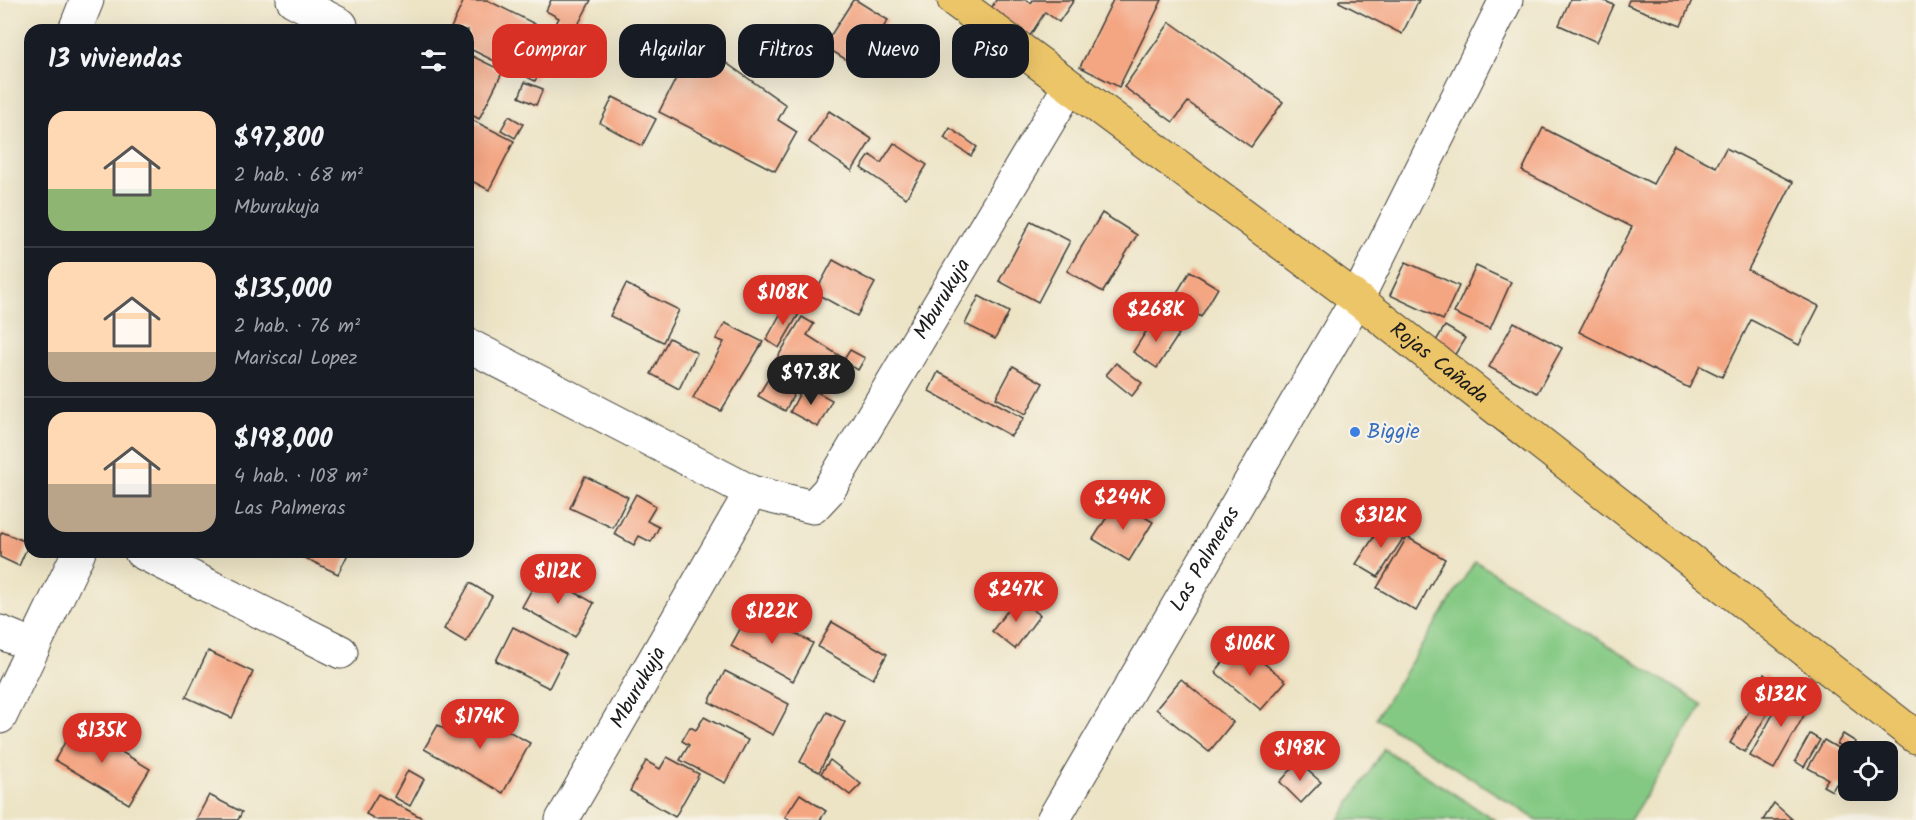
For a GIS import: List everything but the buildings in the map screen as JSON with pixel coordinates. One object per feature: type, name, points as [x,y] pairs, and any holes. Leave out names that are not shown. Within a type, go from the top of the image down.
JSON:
[{"type":"main road","name":"Rojas Cañada","points":[[954,0],[1357,299],[1916,737]]},
{"type":"street","points":[[77,24],[87,0]]},
{"type":"street","points":[[293,0],[345,18]]},
{"type":"street","name":"Las Palmeras","points":[[1053,820],[1357,299],[1506,0]]},
{"type":"street","name":"Mburukuja","points":[[562,820],[751,492],[813,507],[828,491],[1069,87]]},
{"type":"street","points":[[474,348],[751,492]]},
{"type":"street","points":[[0,717],[76,558]]},
{"type":"street","points":[[153,558],[340,652]]},
{"type":"street","points":[[0,632],[34,646]]},
{"type":"green space","points":[[1475,561],[1703,705],[1630,820],[1537,820],[1376,718]]},
{"type":"green space","points":[[1384,749],[1495,820],[1339,820]]},
{"type":"place","name":"Biggie","points":[[1355,432]]}]
